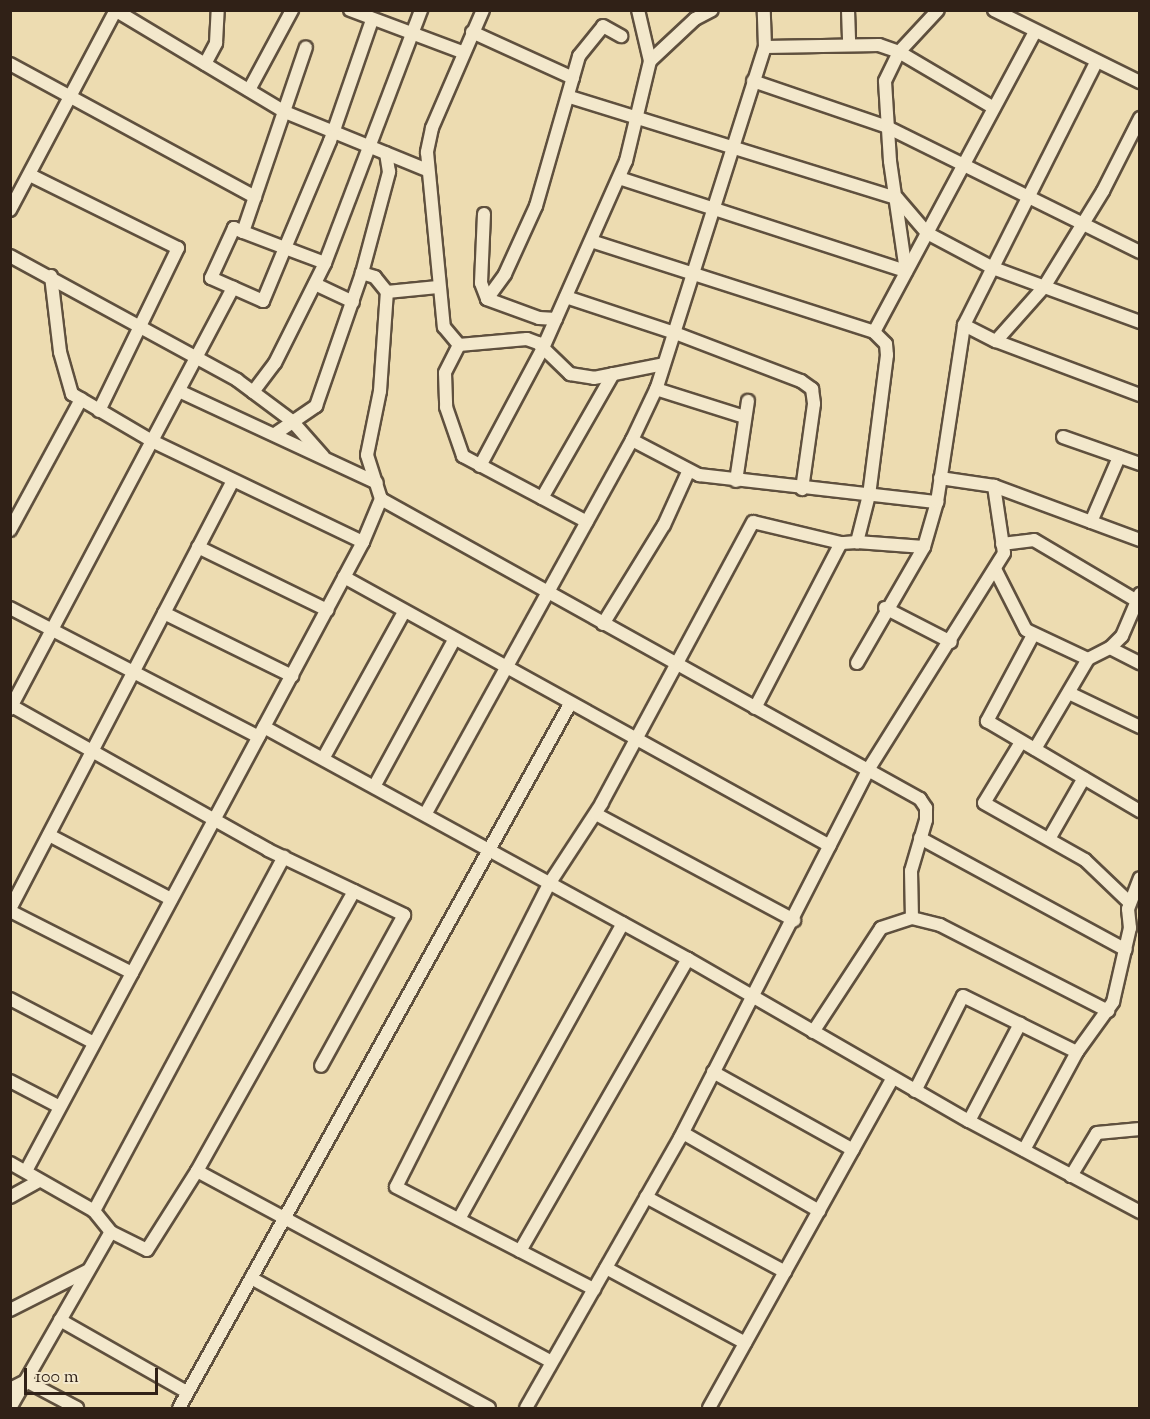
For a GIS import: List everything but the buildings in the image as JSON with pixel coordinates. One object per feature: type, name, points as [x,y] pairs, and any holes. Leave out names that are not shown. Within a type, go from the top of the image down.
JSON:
[{"type":"street","points":[[205,64],[216,43],[218,10]]},
{"type":"street","points":[[249,90],[292,10]]},
{"type":"street","points":[[350,10],[462,52]]},
{"type":"street","points":[[253,392],[275,363],[325,263],[367,145],[421,10]]},
{"type":"street","points":[[459,345],[444,327],[427,170],[432,128],[462,52],[483,10]]},
{"type":"street","points":[[480,466],[543,348],[619,178],[650,61],[638,10]]},
{"type":"street","points":[[650,61],[695,19],[712,10]]},
{"type":"street","points":[[426,813],[632,440],[656,389],[765,47],[764,10]]},
{"type":"street","points":[[848,10],[849,45]]},
{"type":"street","points":[[906,271],[887,127],[885,81],[899,52],[938,10]]},
{"type":"street","points":[[994,10],[1140,82]]},
{"type":"street","points":[[10,210],[116,11],[285,112],[427,170]]},
{"type":"street","points":[[325,263],[285,248],[243,232],[234,228],[211,278],[263,301],[285,248],[333,132],[372,20]]},
{"type":"street","points":[[487,299],[505,274],[536,206],[570,97],[579,56],[603,26],[621,36]]},
{"type":"street","points":[[472,32],[573,78]]},
{"type":"street","points":[[874,332],[1035,32]]},
{"type":"street","points":[[765,47],[879,45],[899,52],[994,108]]},
{"type":"street","points":[[243,232],[306,47]]},
{"type":"street","points":[[856,663],[885,608],[924,547],[937,502],[964,325],[1096,62]]},
{"type":"street","points":[[10,64],[255,197]]},
{"type":"street","points":[[753,81],[887,127],[1083,224],[1138,247]]},
{"type":"street","points":[[570,97],[897,198],[927,233],[993,268],[1140,322]]},
{"type":"street","points":[[996,341],[1044,287],[1083,224],[1140,118]]},
{"type":"street","points":[[275,434],[316,406],[362,273],[389,172],[386,153]]},
{"type":"street","points":[[30,175],[178,248],[99,411]]},
{"type":"street","points":[[619,178],[906,271]]},
{"type":"street","points":[[484,214],[481,283],[487,299],[539,318],[556,319]]},
{"type":"street","points":[[591,241],[874,332],[886,344],[887,355],[869,495],[857,542]]},
{"type":"street","points":[[10,256],[141,324],[253,392],[292,422],[323,456]]},
{"type":"street","points":[[26,1171],[344,578],[363,542],[381,499],[367,454],[380,391],[387,292],[375,277],[362,273]]},
{"type":"street","points":[[51,276],[63,371],[72,394],[152,441],[363,542]]},
{"type":"street","points":[[315,284],[353,302]]},
{"type":"street","points":[[233,287],[11,707],[216,817],[284,857],[404,915],[321,1066]]},
{"type":"street","points":[[387,292],[438,287]]},
{"type":"street","points":[[566,297],[675,333],[801,381],[812,389],[814,404],[802,489]]},
{"type":"street","points":[[964,325],[996,341],[1140,394]]},
{"type":"street","points":[[459,345],[527,339],[543,348],[570,374],[594,378],[664,364]]},
{"type":"street","points":[[459,345],[446,373],[446,407],[463,456],[587,522]]},
{"type":"street","points":[[542,498],[613,374]]},
{"type":"street","points":[[656,389],[746,417]]},
{"type":"street","points":[[179,392],[323,456],[377,483]]},
{"type":"street","points":[[10,530],[81,399]]},
{"type":"street","points":[[736,481],[748,401]]},
{"type":"street","points":[[1063,436],[1140,464]]},
{"type":"street","points":[[632,440],[688,472],[736,481],[802,489],[937,502]]},
{"type":"street","points":[[1091,522],[1119,457]]},
{"type":"street","points":[[603,624],[664,525],[688,472]]},
{"type":"street","points":[[940,478],[994,486],[1140,540]]},
{"type":"street","points":[[132,973],[10,910],[233,480]]},
{"type":"street","points":[[526,1408],[683,1132],[794,920],[868,770],[951,642],[1004,553],[994,486]]},
{"type":"street","points":[[381,499],[920,799],[926,808],[911,871],[912,918]]},
{"type":"street","points":[[594,1289],[396,1187],[549,884],[596,814],[679,666],[753,522],[841,543],[924,547]]},
{"type":"street","points":[[1002,544],[1034,540],[1137,604],[1122,636],[1110,648],[1088,659],[1035,749]]},
{"type":"street","points":[[755,708],[841,543]]},
{"type":"street","points":[[198,547],[327,610]]},
{"type":"street","points":[[995,569],[1019,619],[1033,635],[1088,659]]},
{"type":"street","points":[[344,578],[570,705],[830,846]]},
{"type":"street","points":[[10,608],[133,672],[261,732],[324,757],[549,884],[688,959],[753,1000],[915,1091],[1140,1212]]},
{"type":"street","points":[[885,608],[951,642]]},
{"type":"street","points":[[324,757],[404,612]]},
{"type":"street","points":[[164,613],[292,676]]},
{"type":"street","points":[[1033,635],[987,721],[1140,811]]},
{"type":"street","points":[[375,785],[454,640]]},
{"type":"street","points":[[1110,648],[1140,663]]},
{"type":"street","points":[[1069,693],[1140,727]]},
{"type":"street","points":[[179,1408],[487,849],[570,705]]},
{"type":"street","points":[[1021,742],[984,803],[1085,860],[1130,903]]},
{"type":"street","points":[[1049,839],[1084,778]]},
{"type":"street","points":[[596,814],[794,920]]},
{"type":"street","points":[[49,835],[171,899]]},
{"type":"street","points":[[920,838],[1126,950]]},
{"type":"street","points":[[94,1211],[284,857]]},
{"type":"street","points":[[1024,1150],[1077,1052],[1108,1011],[1135,927],[1130,903],[1140,878]]},
{"type":"street","points":[[10,1163],[94,1211],[111,1232],[147,1250],[196,1171],[354,891]]},
{"type":"street","points":[[813,1032],[881,928],[912,918],[940,924],[1108,1011]]},
{"type":"street","points":[[459,1219],[623,923]]},
{"type":"street","points":[[520,1251],[688,959]]},
{"type":"street","points":[[915,1091],[963,996],[1077,1052]]},
{"type":"street","points":[[10,999],[94,1043]]},
{"type":"street","points":[[969,1121],[1020,1024]]},
{"type":"street","points":[[713,1072],[853,1150]]},
{"type":"street","points":[[709,1408],[893,1078]]},
{"type":"street","points":[[10,1081],[60,1107]]},
{"type":"street","points":[[1071,1176],[1097,1133],[1140,1129]]},
{"type":"street","points":[[683,1132],[819,1211]]},
{"type":"street","points":[[196,1171],[551,1362]]},
{"type":"street","points":[[10,1197],[39,1181]]},
{"type":"street","points":[[646,1197],[785,1272]]},
{"type":"street","points":[[10,1408],[111,1232]]},
{"type":"street","points":[[606,1268],[746,1343]]},
{"type":"street","points":[[10,1310],[88,1271]]},
{"type":"street","points":[[251,1278],[489,1408]]},
{"type":"street","points":[[60,1320],[187,1392]]},
{"type":"street","points":[[10,1389],[26,1381]]},
{"type":"street","points":[[26,1381],[76,1408]]}]
